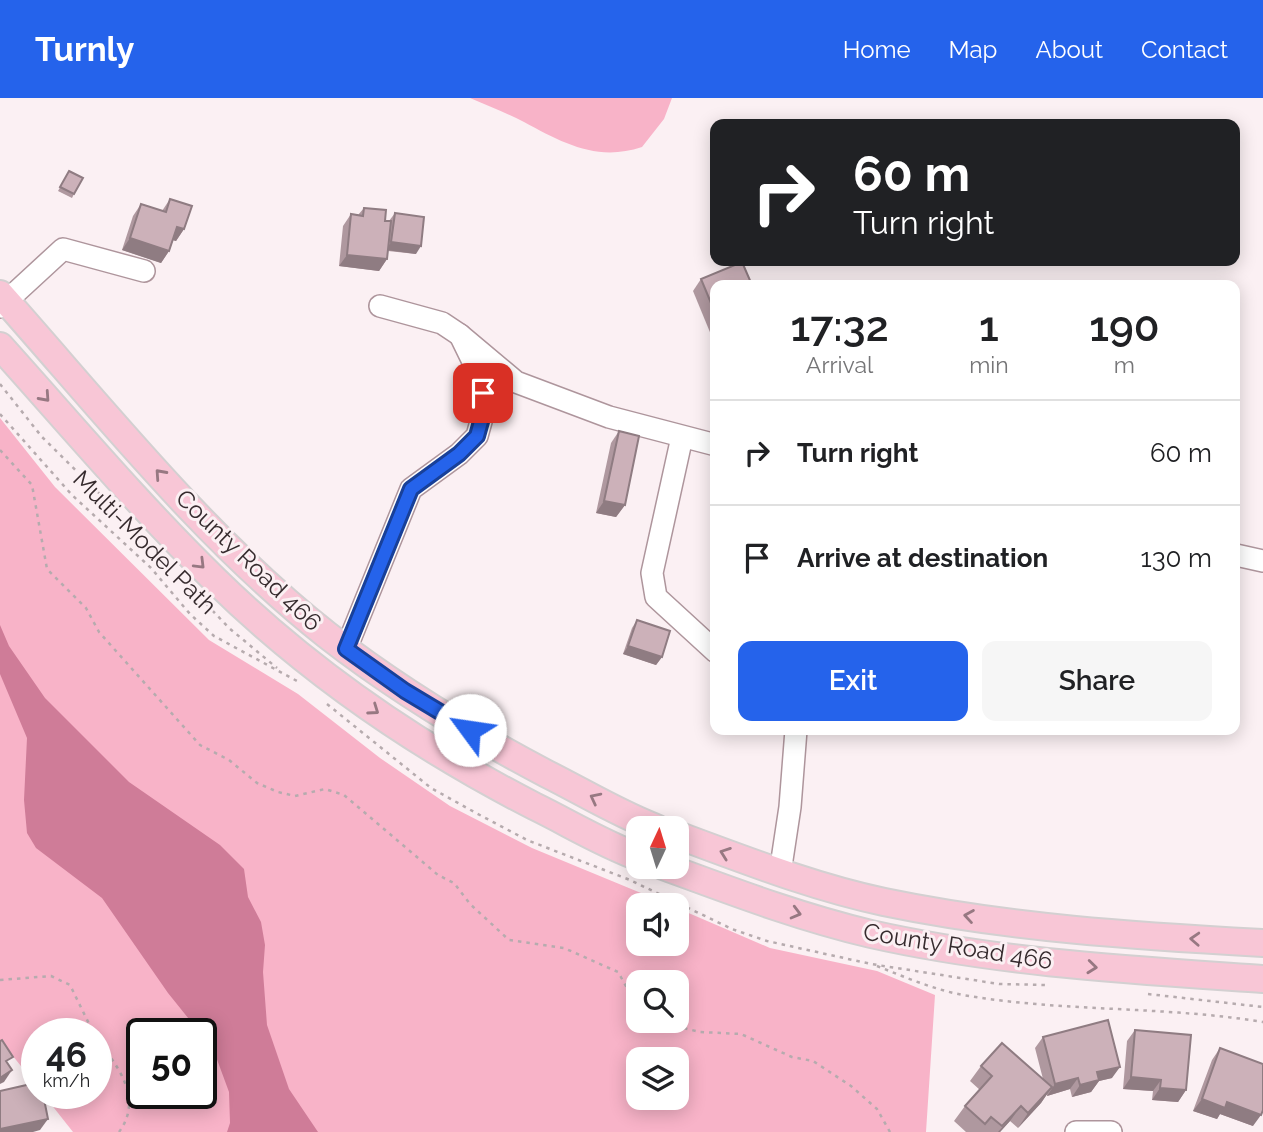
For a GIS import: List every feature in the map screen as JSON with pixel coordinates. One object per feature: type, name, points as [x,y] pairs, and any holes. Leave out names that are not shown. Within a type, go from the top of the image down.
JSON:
[{"type":"main road","name":"County Road 466","points":[[2,301],[167,482],[242,558],[346,649],[405,691],[513,756],[632,816]]},
{"type":"main road","name":"County Road 466","points":[[0,346],[147,511],[217,582],[309,662],[380,714],[488,782],[626,851]]},
{"type":"main road","name":"County Road 466","points":[[690,840],[780,873],[883,901],[971,917],[1102,934],[1263,943]]},
{"type":"main road","points":[[732,891],[759,892],[774,886],[780,873]]},
{"type":"main road","name":"County Road 466","points":[[690,876],[776,908],[870,933],[964,952],[1098,968],[1263,979]]},
{"type":"street","points":[[2,301],[64,249],[144,271]]},
{"type":"street","points":[[380,306],[442,323],[516,382],[609,417],[710,443]]},
{"type":"street","points":[[346,649],[411,489],[459,454],[477,436],[485,407],[481,378],[460,335]]},
{"type":"street","points":[[682,436],[652,573],[656,597],[710,646]]},
{"type":"street","points":[[1240,556],[1263,561]]},
{"type":"street","points":[[780,873],[790,807],[796,735]]},
{"type":"street","points":[[1076,1132],[1111,1132]]},
{"type":"path","name":"Multi-Model Path","points":[[0,414],[72,495],[151,568],[190,614],[214,636],[282,672]]},
{"type":"path","points":[[0,450],[32,485],[47,569],[86,608],[99,632],[200,745],[229,760],[257,783],[278,792],[295,796],[325,789],[344,795],[438,875],[454,884],[470,904],[509,940],[564,948],[618,972],[626,986]]},
{"type":"path","points":[[871,964],[927,986],[969,996],[1076,1007],[1212,1015],[1263,1022]]},
{"type":"path","points":[[0,980],[51,976],[70,985],[86,1018]]},
{"type":"path","points":[[689,1029],[741,1034],[792,1058],[813,1061],[851,1086],[877,1110],[890,1132]]},
{"type":"path","points":[[112,1058],[122,1071],[127,1086],[129,1110],[119,1132]]},
{"type":"shaded area","points":[[470,98],[672,98],[664,119],[642,147],[610,152],[567,143]]},
{"type":"shaded area","points":[[0,418],[55,487],[209,640],[298,694],[380,758],[450,806],[532,848],[641,893],[626,893],[626,956],[689,956],[689,913],[770,948],[877,971],[935,995],[926,1132],[73,1132],[55,1109],[112,1109],[112,1018],[21,1018],[21,1066],[0,1040]]},
{"type":"shaded area","points":[[0,625],[9,646],[45,698],[129,782],[220,845],[244,869],[248,897],[261,922],[265,945],[263,972],[267,1025],[289,1089],[318,1132],[227,1132],[230,1123],[229,1092],[217,1059],[217,1018],[188,1018],[102,898],[36,848],[27,833],[24,800],[27,738],[0,674]]},
{"type":"building","points":[[69,171],[83,178],[74,194],[60,187]]},
{"type":"building","points":[[170,199],[192,206],[184,229],[177,227],[169,251],[130,238],[141,204],[166,212]]},
{"type":"building","points":[[364,208],[386,210],[385,221],[391,221],[387,259],[347,255],[351,214],[363,216]]},
{"type":"building","points":[[395,213],[424,217],[421,246],[391,242]]},
{"type":"building","points":[[732,266],[744,266],[750,280],[710,280],[710,301],[701,279]]},
{"type":"building","points":[[619,431],[639,436],[625,505],[604,501]]},
{"type":"building","points":[[637,620],[670,631],[662,657],[628,646]]},
{"type":"building","points":[[1108,1020],[1120,1067],[1097,1072],[1099,1080],[1080,1085],[1078,1078],[1055,1084],[1043,1037]]},
{"type":"building","points":[[1135,1030],[1191,1035],[1186,1090],[1160,1088],[1161,1080],[1131,1077]]},
{"type":"building","points":[[2,1040],[13,1057],[6,1061],[12,1070],[0,1078],[0,1041]]},
{"type":"building","points":[[1002,1043],[1052,1087],[1028,1113],[1021,1106],[1002,1126],[991,1117],[985,1124],[965,1106],[992,1076],[981,1066]]},
{"type":"building","points":[[1220,1048],[1263,1064],[1261,1115],[1227,1102],[1225,1108],[1202,1099]]},
{"type":"building","points":[[21,1086],[21,1109],[46,1109],[48,1119],[0,1129],[0,1091]]},
{"type":"route","points":[[470,730],[405,691],[346,649],[377,578],[401,508],[411,489],[459,454],[477,436],[485,407],[483,393]]}]
